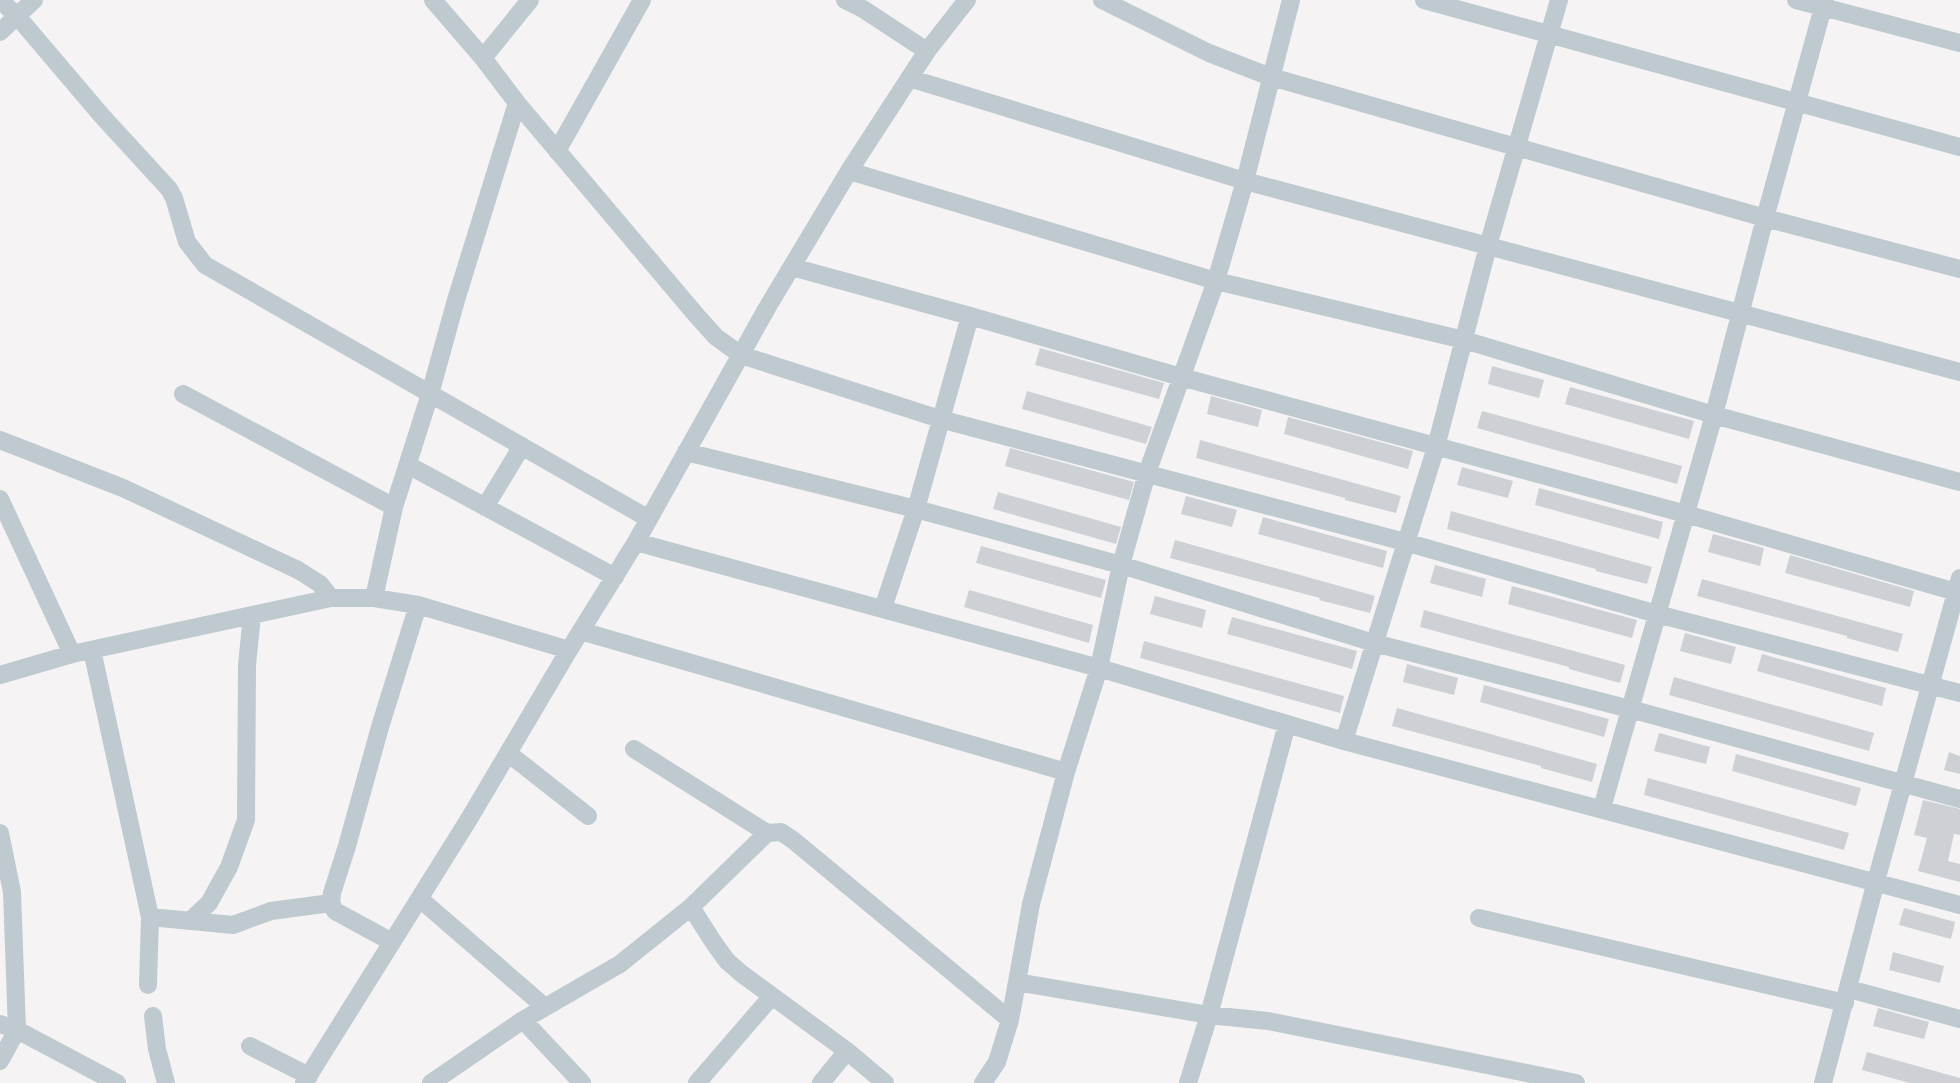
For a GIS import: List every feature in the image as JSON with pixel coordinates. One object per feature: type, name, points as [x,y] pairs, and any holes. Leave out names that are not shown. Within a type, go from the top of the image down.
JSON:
[{"type":"street","points":[[0,0],[17,16],[102,116],[169,189],[174,198],[187,242],[205,266],[649,519]]},
{"type":"street","points":[[0,32],[34,0]]},
{"type":"street","points":[[433,0],[483,58],[517,103],[557,151],[697,316],[716,337],[741,356],[940,419],[1405,542],[1657,614],[1960,693]]},
{"type":"street","points":[[483,58],[530,0]]},
{"type":"street","points":[[557,151],[642,0]]},
{"type":"street","points":[[845,0],[927,51]]},
{"type":"street","points":[[250,1046],[307,1080],[392,942],[420,900],[569,650],[636,542],[792,267],[849,171],[927,51],[967,0]]},
{"type":"street","points":[[1102,0],[1209,53],[1271,77],[1765,218],[1960,269]]},
{"type":"street","points":[[983,1083],[997,1062],[1010,1020],[1031,904],[1066,772],[1099,668],[1121,565],[1147,473],[1216,281],[1245,181],[1291,0]]},
{"type":"street","points":[[1424,0],[1960,147]]},
{"type":"street","points":[[1344,741],[1405,542],[1436,447],[1488,246],[1559,0]]},
{"type":"street","points":[[1796,0],[1824,4],[1960,43]]},
{"type":"street","points":[[1602,808],[1714,415],[1765,218],[1824,4]]},
{"type":"street","points":[[909,78],[1245,181],[1960,372]]},
{"type":"street","points":[[374,598],[394,507],[430,394],[456,300],[517,103]]},
{"type":"street","points":[[849,171],[1216,281],[1464,340],[1714,415],[1960,482]]},
{"type":"street","points":[[792,267],[970,316],[1181,377],[1959,588],[1930,684],[1876,881],[1824,1083]]},
{"type":"street","points":[[883,608],[916,509],[970,316]]},
{"type":"street","points":[[184,394],[394,507]]},
{"type":"street","points":[[0,440],[123,488],[298,570],[320,584],[331,598]]},
{"type":"street","points":[[485,507],[522,446]]},
{"type":"street","points":[[686,452],[916,509],[1121,565],[1374,643],[1630,709],[1904,782],[1960,799]]},
{"type":"street","points":[[408,465],[615,577]]},
{"type":"street","points":[[0,499],[72,654]]},
{"type":"street","points":[[636,542],[1099,668],[1344,741],[1602,808],[1960,905]]},
{"type":"street","points":[[0,674],[72,654],[331,598],[374,598],[418,605],[569,650]]},
{"type":"street","points":[[392,942],[335,911],[331,903],[332,893],[347,846],[370,762],[418,605]]},
{"type":"street","points":[[190,921],[209,903],[229,867],[246,820],[247,665],[252,615]]},
{"type":"street","points":[[581,631],[1066,772]]},
{"type":"street","points":[[92,650],[150,917],[148,985]]},
{"type":"street","points":[[1188,1083],[1209,1015],[1287,724]]},
{"type":"street","points":[[634,749],[766,833],[782,832],[1010,1020]]},
{"type":"street","points":[[508,753],[588,816]]},
{"type":"street","points":[[0,833],[12,892],[17,1030],[0,1061]]},
{"type":"street","points":[[431,1083],[523,1020],[620,964],[691,907],[766,833]]},
{"type":"street","points":[[420,900],[545,1007]]},
{"type":"street","points":[[150,917],[233,925],[271,911],[331,903]]},
{"type":"street","points":[[691,907],[727,961],[742,974],[847,1051],[885,1083]]},
{"type":"street","points":[[1479,918],[1960,1019]]},
{"type":"street","points":[[1017,982],[1209,1015],[1268,1021],[1576,1083]]},
{"type":"street","points":[[697,1083],[772,996]]},
{"type":"street","points":[[153,1016],[157,1049],[166,1083]]},
{"type":"street","points":[[523,1020],[581,1083]]},
{"type":"street","points":[[0,1024],[17,1030],[117,1083]]},
{"type":"street","points":[[821,1083],[847,1051]]},
{"type":"building","points":[[1040,348],[1164,383],[1159,399],[1035,365]]},
{"type":"building","points":[[1492,366],[1544,380],[1539,398],[1488,384]]},
{"type":"building","points":[[1570,387],[1694,421],[1689,439],[1565,404]]},
{"type":"building","points":[[1027,391],[1152,427],[1146,444],[1022,409]]},
{"type":"building","points":[[1211,396],[1262,410],[1258,427],[1207,414]]},
{"type":"building","points":[[1482,411],[1682,466],[1677,484],[1477,428]]},
{"type":"building","points":[[1288,417],[1413,451],[1408,469],[1284,434]]},
{"type":"building","points":[[1200,440],[1401,496],[1396,513],[1196,458]]},
{"type":"building","points":[[1010,448],[1134,482],[1129,500],[1005,466]]},
{"type":"building","points":[[1462,467],[1513,481],[1508,498],[1457,485]]},
{"type":"building","points":[[1539,488],[1663,522],[1659,539],[1535,505]]},
{"type":"building","points":[[998,492],[1121,527],[1116,544],[993,509]]},
{"type":"building","points":[[1186,496],[1237,510],[1232,527],[1181,514]]},
{"type":"building","points":[[1451,511],[1652,567],[1647,584],[1447,529]]},
{"type":"building","points":[[1263,517],[1387,551],[1383,568],[1258,534]]},
{"type":"building","points":[[1713,534],[1764,548],[1760,566],[1708,552]]},
{"type":"building","points":[[1175,540],[1375,596],[1370,613],[1319,600],[1320,598],[1170,558]]},
{"type":"building","points":[[981,546],[1106,580],[1101,598],[976,563]]},
{"type":"building","points":[[1790,555],[1914,591],[1910,607],[1785,573]]},
{"type":"building","points":[[1435,565],[1486,579],[1482,597],[1430,583]]},
{"type":"building","points":[[1702,579],[1903,634],[1898,652],[1847,638],[1847,636],[1697,596]]},
{"type":"building","points":[[1512,586],[1637,620],[1632,638],[1508,604]]},
{"type":"building","points":[[969,590],[1093,625],[1089,643],[964,607]]},
{"type":"building","points":[[1155,596],[1206,610],[1202,628],[1150,614]]},
{"type":"building","points":[[1424,610],[1625,665],[1620,683],[1569,669],[1569,667],[1420,627]]},
{"type":"building","points":[[1232,617],[1357,651],[1352,669],[1227,634]]},
{"type":"building","points":[[1685,633],[1736,647],[1731,664],[1680,651]]},
{"type":"building","points":[[1144,641],[1344,696],[1340,713],[1140,658]]},
{"type":"building","points":[[1762,654],[1886,688],[1882,706],[1757,671]]},
{"type":"building","points":[[1407,664],[1458,678],[1454,695],[1403,682]]},
{"type":"building","points":[[1674,677],[1874,733],[1869,751],[1669,695]]},
{"type":"building","points":[[1484,685],[1609,719],[1604,737],[1480,702]]},
{"type":"building","points":[[1397,708],[1597,764],[1592,782],[1541,768],[1541,766],[1392,726]]},
{"type":"building","points":[[1659,733],[1710,747],[1706,764],[1654,751]]},
{"type":"building","points":[[1949,752],[1960,756],[1960,774],[1944,770]]},
{"type":"building","points":[[1736,754],[1861,788],[1856,806],[1732,771]]},
{"type":"building","points":[[1648,778],[1849,833],[1844,850],[1644,795]]},
{"type":"building","points":[[1923,800],[1960,809],[1960,835],[1954,834],[1948,861],[1960,864],[1960,882],[1918,871],[1927,838],[1914,835]]},
{"type":"building","points":[[1904,908],[1955,922],[1951,939],[1899,925]]},
{"type":"building","points":[[1893,952],[1944,966],[1940,983],[1889,970]]},
{"type":"building","points":[[1878,1008],[1929,1022],[1924,1039],[1873,1026]]},
{"type":"building","points":[[1867,1052],[1960,1078],[1960,1083],[1910,1083],[1862,1070]]}]
